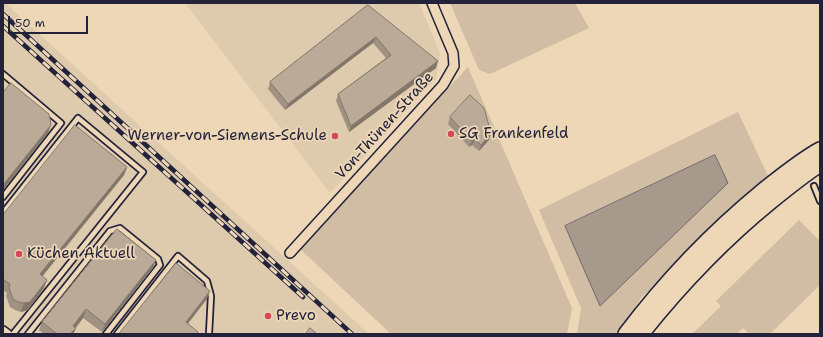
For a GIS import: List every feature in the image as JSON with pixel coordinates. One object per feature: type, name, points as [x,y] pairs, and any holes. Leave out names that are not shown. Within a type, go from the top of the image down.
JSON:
[{"type":"highway","points":[[626,334],[680,269],[718,230],[774,182],[818,154]]},
{"type":"highway","points":[[641,334],[688,279],[727,239],[781,192],[818,154]]},
{"type":"street","name":"Von-Thünen-Straße","points":[[290,253],[443,85],[454,66],[453,53],[432,3]]},
{"type":"street","points":[[3,331],[6,334]]},
{"type":"lane","points":[[3,74],[61,123],[3,197]]},
{"type":"lane","points":[[3,213],[78,118],[143,172],[13,334]]},
{"type":"lane","points":[[814,186],[820,201]]},
{"type":"lane","points":[[28,334],[110,231],[120,228],[158,259],[160,265],[106,334]]},
{"type":"lane","points":[[117,334],[178,256],[208,281],[211,296],[209,334]]},
{"type":"shaded area","points":[[3,3],[5,3],[369,334],[3,334]]},
{"type":"shaded area","name":"Werner-von-Siemens-Schule","points":[[185,3],[419,3],[440,53],[436,79],[330,193]]},
{"type":"shaded area","points":[[450,3],[575,3],[589,28],[490,74],[479,70]]},
{"type":"shaded area","name":"SG Frankenfeld","points":[[468,67],[572,308],[567,334],[391,334],[299,248]]},
{"type":"shaded area","points":[[738,112],[769,178],[641,298],[618,334],[577,334],[581,308],[539,210]]},
{"type":"shaded area","points":[[715,155],[728,183],[600,306],[565,226]]},
{"type":"shaded area","points":[[799,220],[820,241],[820,285],[770,334],[749,334],[743,328],[737,334],[692,334],[721,306],[716,301]]},
{"type":"building","points":[[368,5],[438,61],[351,126],[338,94],[391,55],[376,37],[288,104],[270,82]]},
{"type":"building","points":[[11,83],[49,114],[51,125],[3,185],[3,93]]},
{"type":"building","points":[[470,95],[484,108],[491,133],[481,145],[475,139],[472,141],[450,117]]},
{"type":"building","points":[[75,125],[127,167],[40,274],[47,280],[30,302],[18,302],[13,299],[9,288],[10,284],[3,279],[3,215]]},
{"type":"building","points":[[117,229],[156,260],[105,324],[86,309],[73,326],[76,328],[70,334],[57,334],[42,322]]},
{"type":"building","points":[[176,263],[210,291],[186,322],[198,332],[197,334],[119,334]]},
{"type":"building","points":[[310,328],[317,334],[306,334]]},
{"type":"railway","points":[[3,14],[352,334]]},
{"type":"railway","points":[[3,26],[303,297]]},
{"type":"place","name":"SG Frankenfeld","points":[[451,134]]},
{"type":"place","name":"Werner-von-Siemens-Schule","points":[[335,136]]},
{"type":"place","name":"Küchen Aktuell","points":[[19,254]]},
{"type":"place","name":"Prevo","points":[[268,316]]}]
